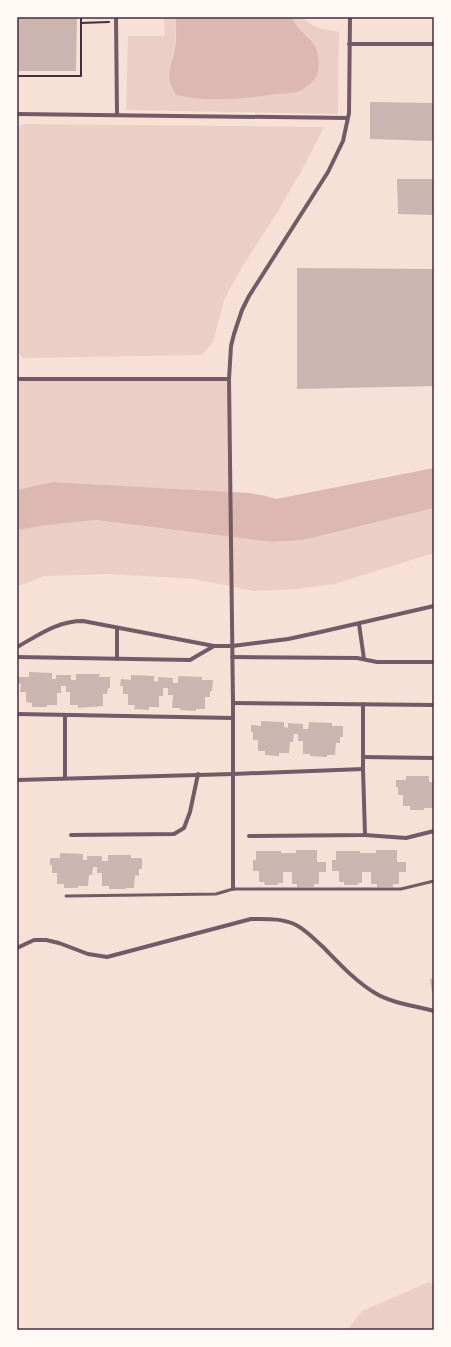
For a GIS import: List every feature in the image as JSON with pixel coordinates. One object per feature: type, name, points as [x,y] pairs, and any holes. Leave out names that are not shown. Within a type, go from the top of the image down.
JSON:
[{"type":"street","points":[[234,889],[234,703],[232,657],[229,379],[231,346],[242,310],[260,278],[328,172],[343,141],[348,118],[350,17]]},
{"type":"street","points":[[116,19],[117,115]]},
{"type":"street","points":[[349,44],[434,44]]},
{"type":"street","points":[[17,114],[348,118]]},
{"type":"street","points":[[17,379],[229,379]]},
{"type":"street","points":[[17,647],[54,627],[69,622],[83,621],[214,646],[232,646],[288,639],[434,606]]},
{"type":"street","points":[[359,624],[364,659]]},
{"type":"street","points":[[117,628],[117,659]]},
{"type":"street","points":[[17,657],[190,660],[214,646]]},
{"type":"street","points":[[232,657],[357,658],[377,662],[434,662]]},
{"type":"street","points":[[234,703],[434,705]]},
{"type":"street","points":[[363,704],[365,835]]},
{"type":"street","points":[[17,714],[234,718]]},
{"type":"street","points":[[65,715],[65,778]]},
{"type":"street","points":[[363,757],[434,758]]},
{"type":"street","points":[[17,780],[363,769]]},
{"type":"street","points":[[71,835],[174,834],[184,828],[188,818],[198,774]]},
{"type":"street","points":[[249,836],[365,835],[406,838],[434,831]]},
{"type":"street","points":[[17,948],[34,940],[46,940],[60,943],[88,954],[107,957],[251,919],[268,918],[296,925],[308,932],[358,982],[376,994],[434,1011]]},
{"type":"lane","points":[[66,896],[216,894],[234,889],[401,889],[434,881]]},
{"type":"path","points":[[17,76],[81,76],[81,17]]},
{"type":"path","points":[[81,23],[116,19]]},
{"type":"shaded area","points":[[164,17],[176,17],[175,44],[171,61],[309,38],[294,25],[292,17],[301,17],[312,25],[322,29],[339,32],[338,114],[126,110],[128,36],[165,36]]},
{"type":"shaded area","points":[[176,17],[292,17],[298,27],[311,40],[317,50],[319,64],[317,75],[306,87],[294,93],[226,99],[176,95],[170,83],[169,74],[176,44]]},
{"type":"shaded area","points":[[25,124],[324,127],[277,213],[242,267],[224,300],[213,342],[202,355],[23,358],[17,352],[17,127]]},
{"type":"shaded area","points":[[17,379],[229,379],[230,492],[52,482],[17,490]]},
{"type":"shaded area","points":[[434,468],[434,508],[303,540],[272,542],[96,520],[17,530],[17,490],[52,482],[249,493],[276,499]]},
{"type":"shaded area","points":[[434,508],[434,553],[334,584],[296,589],[254,591],[194,579],[108,574],[44,576],[17,587],[17,530],[96,520],[272,542],[303,540]]},
{"type":"shaded area","points":[[429,1282],[434,1284],[434,1330],[347,1330],[362,1311]]},
{"type":"building","points":[[17,17],[77,17],[76,71],[17,71]]},
{"type":"building","points":[[370,102],[434,103],[434,141],[370,139]]},
{"type":"building","points":[[397,179],[434,179],[434,215],[398,214]]},
{"type":"building","points":[[297,268],[434,269],[434,386],[297,389]]},
{"type":"building","points":[[29,672],[52,673],[52,679],[56,679],[56,675],[71,675],[71,680],[76,680],[76,674],[100,674],[99,677],[110,677],[110,688],[108,688],[107,694],[103,694],[103,706],[78,708],[78,705],[70,705],[70,692],[66,692],[66,686],[61,686],[61,693],[57,693],[57,705],[32,707],[32,703],[26,702],[26,692],[20,692],[21,684],[18,683],[18,677],[29,677]]},
{"type":"building","points":[[131,675],[154,676],[154,681],[158,682],[158,677],[173,678],[173,683],[178,683],[178,676],[202,677],[202,680],[213,680],[212,691],[210,691],[210,697],[205,697],[205,709],[196,709],[196,711],[172,708],[173,695],[168,695],[168,688],[163,688],[163,696],[159,696],[159,707],[149,707],[149,710],[134,709],[135,705],[128,705],[128,694],[123,694],[123,686],[120,686],[121,679],[131,680]]},
{"type":"building","points":[[261,721],[284,722],[284,727],[288,728],[288,723],[303,724],[303,729],[308,729],[309,722],[332,723],[332,726],[343,726],[343,737],[340,737],[340,743],[336,743],[335,755],[327,755],[327,757],[303,754],[303,741],[298,741],[298,734],[294,734],[293,742],[290,742],[289,753],[279,753],[279,756],[265,755],[265,751],[258,751],[258,740],[253,740],[253,732],[251,732],[251,725],[261,726]]},
{"type":"building","points":[[406,776],[429,776],[429,782],[434,782],[434,808],[410,810],[410,806],[403,806],[403,795],[398,795],[396,780],[406,780]]},
{"type":"building","points":[[296,850],[317,850],[317,862],[326,862],[326,872],[319,872],[319,884],[314,884],[314,887],[297,887],[297,884],[292,884],[292,872],[283,872],[283,883],[278,883],[278,885],[265,885],[264,882],[259,882],[259,871],[253,871],[253,860],[256,860],[256,851],[281,851],[281,853],[296,853]]},
{"type":"building","points":[[376,850],[397,850],[397,862],[406,862],[406,872],[399,872],[399,884],[393,884],[393,887],[377,887],[377,884],[371,884],[371,872],[362,872],[362,883],[358,883],[358,885],[344,885],[344,882],[339,882],[339,871],[332,871],[332,860],[336,860],[336,851],[376,853]]},
{"type":"building","points":[[60,853],[83,854],[83,860],[87,860],[87,856],[102,856],[102,861],[108,861],[108,855],[131,855],[131,858],[142,858],[142,869],[139,869],[139,876],[135,875],[134,888],[109,889],[109,886],[102,886],[102,873],[97,873],[97,867],[93,867],[92,875],[89,875],[88,886],[64,888],[64,884],[57,884],[57,873],[52,873],[52,865],[50,865],[50,858],[60,858]]},
{"type":"building","points":[[434,978],[434,992],[432,993],[430,979]]}]
